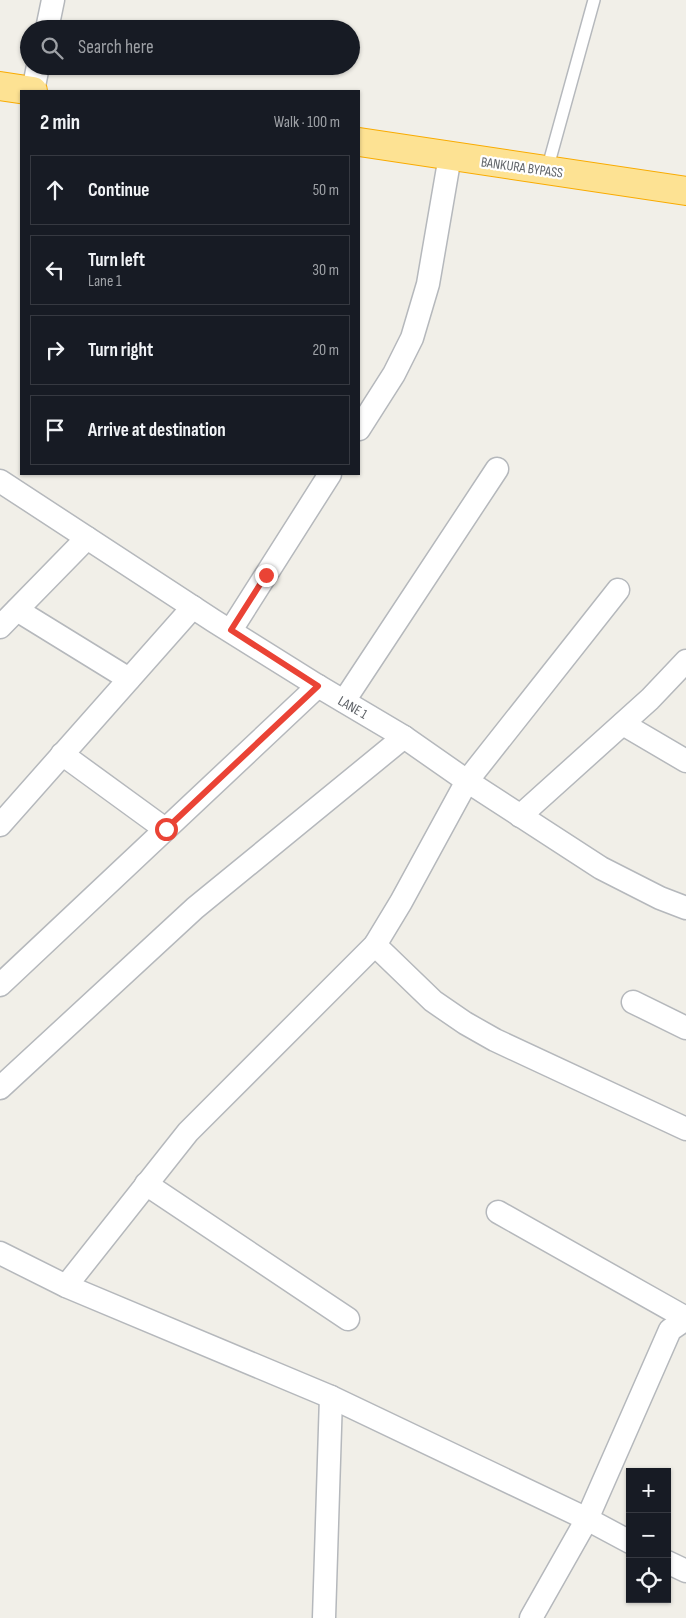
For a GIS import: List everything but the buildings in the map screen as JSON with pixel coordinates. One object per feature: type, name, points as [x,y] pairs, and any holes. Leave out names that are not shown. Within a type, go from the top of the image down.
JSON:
[{"type":"highway","points":[[0,86],[26,90]]},
{"type":"highway","name":"BANKURA BYPASS","points":[[360,142],[686,191]]},
{"type":"street","points":[[49,20],[54,0]]},
{"type":"street","points":[[33,90],[36,75]]},
{"type":"street","points":[[360,426],[394,374],[412,338],[428,284],[450,156]]},
{"type":"street","points":[[344,701],[496,469]]},
{"type":"street","points":[[231,630],[329,475]]},
{"type":"street","name":"LANE 1","points":[[0,481],[193,607],[318,686],[404,737],[520,816],[602,868],[660,898],[686,908]]},
{"type":"street","points":[[0,627],[87,538]]},
{"type":"street","points":[[66,1286],[188,1132],[374,945],[401,902],[468,781],[618,590]]},
{"type":"street","points":[[0,825],[193,607]]},
{"type":"street","points":[[16,610],[129,678]]},
{"type":"street","points":[[520,816],[650,699],[686,661]]},
{"type":"street","points":[[0,985],[318,686]]},
{"type":"street","points":[[623,724],[686,761]]},
{"type":"street","points":[[0,1088],[195,908],[404,737]]},
{"type":"street","points":[[62,754],[166,829]]},
{"type":"street","points":[[374,945],[433,1001],[465,1023],[495,1040],[686,1129]]},
{"type":"street","points":[[633,1002],[686,1028]]},
{"type":"street","points":[[146,1184],[348,1319]]},
{"type":"street","points":[[498,1212],[686,1318],[670,1330],[587,1519],[531,1618]]},
{"type":"street","points":[[0,1253],[66,1286],[331,1397],[587,1519],[626,1540]]},
{"type":"street","points":[[324,1618],[331,1397]]},
{"type":"street","points":[[671,1564],[686,1572]]},
{"type":"lane","points":[[547,170],[594,0]]},
{"type":"route","points":[[166,829],[318,686],[231,630],[266,575]]}]
